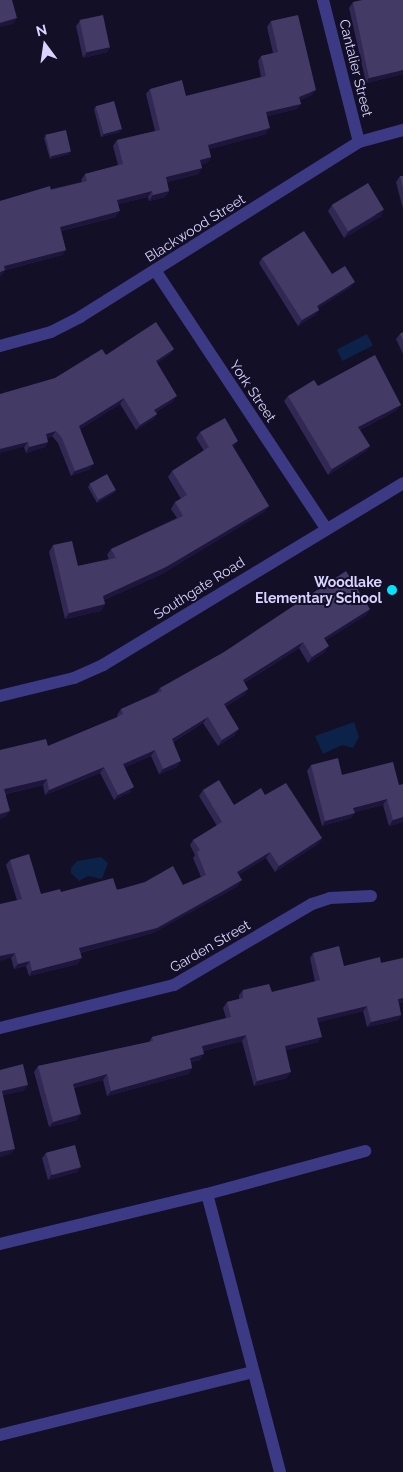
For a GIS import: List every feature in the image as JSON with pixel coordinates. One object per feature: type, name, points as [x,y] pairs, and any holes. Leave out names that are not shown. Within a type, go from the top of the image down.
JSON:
[{"type":"street","name":"Cantalier Street","points":[[323,0],[359,142]]},
{"type":"street","name":"Blackwood Street","points":[[0,346],[51,332],[155,270],[359,142],[403,130]]},
{"type":"street","name":"York Street","points":[[155,270],[326,528]]},
{"type":"street","name":"Southgate Road","points":[[0,696],[74,678],[103,665],[403,483]]},
{"type":"street","name":"Garden Street","points":[[0,1028],[174,985],[312,904],[330,898],[371,896]]},
{"type":"street","points":[[0,1244],[207,1194],[366,1151]]},
{"type":"street","points":[[207,1194],[280,1472]]},
{"type":"street","points":[[0,1435],[253,1372]]},
{"type":"water","points":[[367,334],[373,346],[343,361],[337,349]]},
{"type":"water","points":[[354,722],[359,737],[353,748],[342,745],[323,754],[315,736]]},
{"type":"water","points":[[101,857],[108,863],[102,879],[88,876],[79,881],[71,873],[71,868],[77,861]]},
{"type":"building","points":[[0,0],[12,0],[17,18],[0,23]]},
{"type":"building","points":[[362,0],[403,0],[403,70],[369,78],[353,2]]},
{"type":"building","points":[[103,15],[110,47],[86,52],[80,20]]},
{"type":"building","points":[[298,15],[316,90],[299,97],[301,104],[266,112],[270,128],[208,145],[211,157],[200,160],[202,168],[166,177],[169,191],[153,195],[152,191],[117,200],[120,211],[60,227],[66,250],[4,266],[5,270],[0,272],[0,201],[50,186],[51,190],[87,181],[85,174],[123,164],[117,140],[160,130],[150,89],[182,80],[186,96],[266,76],[261,56],[278,52],[271,21]]},
{"type":"building","points":[[114,101],[122,129],[104,134],[96,106]]},
{"type":"building","points":[[66,130],[71,151],[50,156],[46,135]]},
{"type":"building","points":[[400,176],[403,176],[403,188]]},
{"type":"building","points":[[368,183],[384,210],[348,231],[332,205]]},
{"type":"building","points":[[304,231],[332,274],[345,266],[355,282],[317,306],[319,310],[302,320],[262,258]]},
{"type":"building","points":[[156,322],[174,349],[156,361],[177,396],[154,410],[157,414],[140,425],[124,398],[79,426],[94,464],[75,471],[62,438],[56,431],[46,434],[48,442],[29,447],[28,442],[0,449],[0,394],[55,378],[102,349],[106,355]]},
{"type":"building","points":[[375,355],[401,405],[358,427],[370,446],[332,469],[288,396],[314,380],[318,386]]},
{"type":"building","points":[[225,418],[238,441],[232,445],[269,506],[166,567],[103,596],[105,604],[69,613],[53,545],[72,541],[78,566],[116,558],[111,549],[183,516],[175,502],[187,495],[172,471],[209,447],[200,432]]},
{"type":"building","points":[[107,474],[116,490],[98,499],[90,484]]},
{"type":"building","points":[[346,571],[370,609],[324,638],[329,646],[312,657],[303,642],[243,680],[248,689],[224,704],[239,729],[222,740],[208,717],[172,739],[181,761],[163,769],[155,750],[123,764],[134,787],[118,795],[104,767],[49,790],[47,779],[4,789],[10,811],[0,814],[0,750],[46,739],[48,746],[123,714],[121,709],[162,691],[160,688],[224,652]]},
{"type":"building","points":[[338,758],[342,775],[393,762],[399,785],[403,784],[403,817],[393,820],[387,799],[353,808],[355,813],[325,821],[311,765]]},
{"type":"building","points":[[219,780],[234,805],[261,788],[265,795],[286,783],[322,838],[279,866],[270,852],[237,872],[242,880],[225,890],[157,928],[79,948],[82,958],[32,971],[30,961],[18,964],[15,953],[0,956],[0,904],[22,899],[10,860],[29,854],[41,894],[60,889],[61,892],[113,878],[117,890],[145,882],[173,866],[183,885],[206,875],[197,852],[200,850],[193,840],[222,822],[203,790]]},
{"type":"building","points":[[339,946],[344,966],[380,957],[381,963],[403,958],[403,998],[398,999],[401,1015],[371,1022],[367,1006],[317,1018],[322,1037],[285,1046],[291,1072],[257,1081],[246,1035],[202,1046],[204,1054],[190,1058],[192,1068],[111,1091],[107,1074],[73,1084],[81,1114],[53,1122],[38,1066],[153,1041],[152,1037],[231,1017],[227,1002],[243,998],[243,990],[269,984],[272,992],[320,980],[313,953]]},
{"type":"building","points":[[23,1064],[28,1085],[2,1091],[15,1149],[0,1152],[0,1070]]},
{"type":"building","points":[[75,1145],[81,1167],[52,1175],[46,1153]]},
{"type":"place","name":"Woodlake Elementary School","points":[[392,590]]}]
